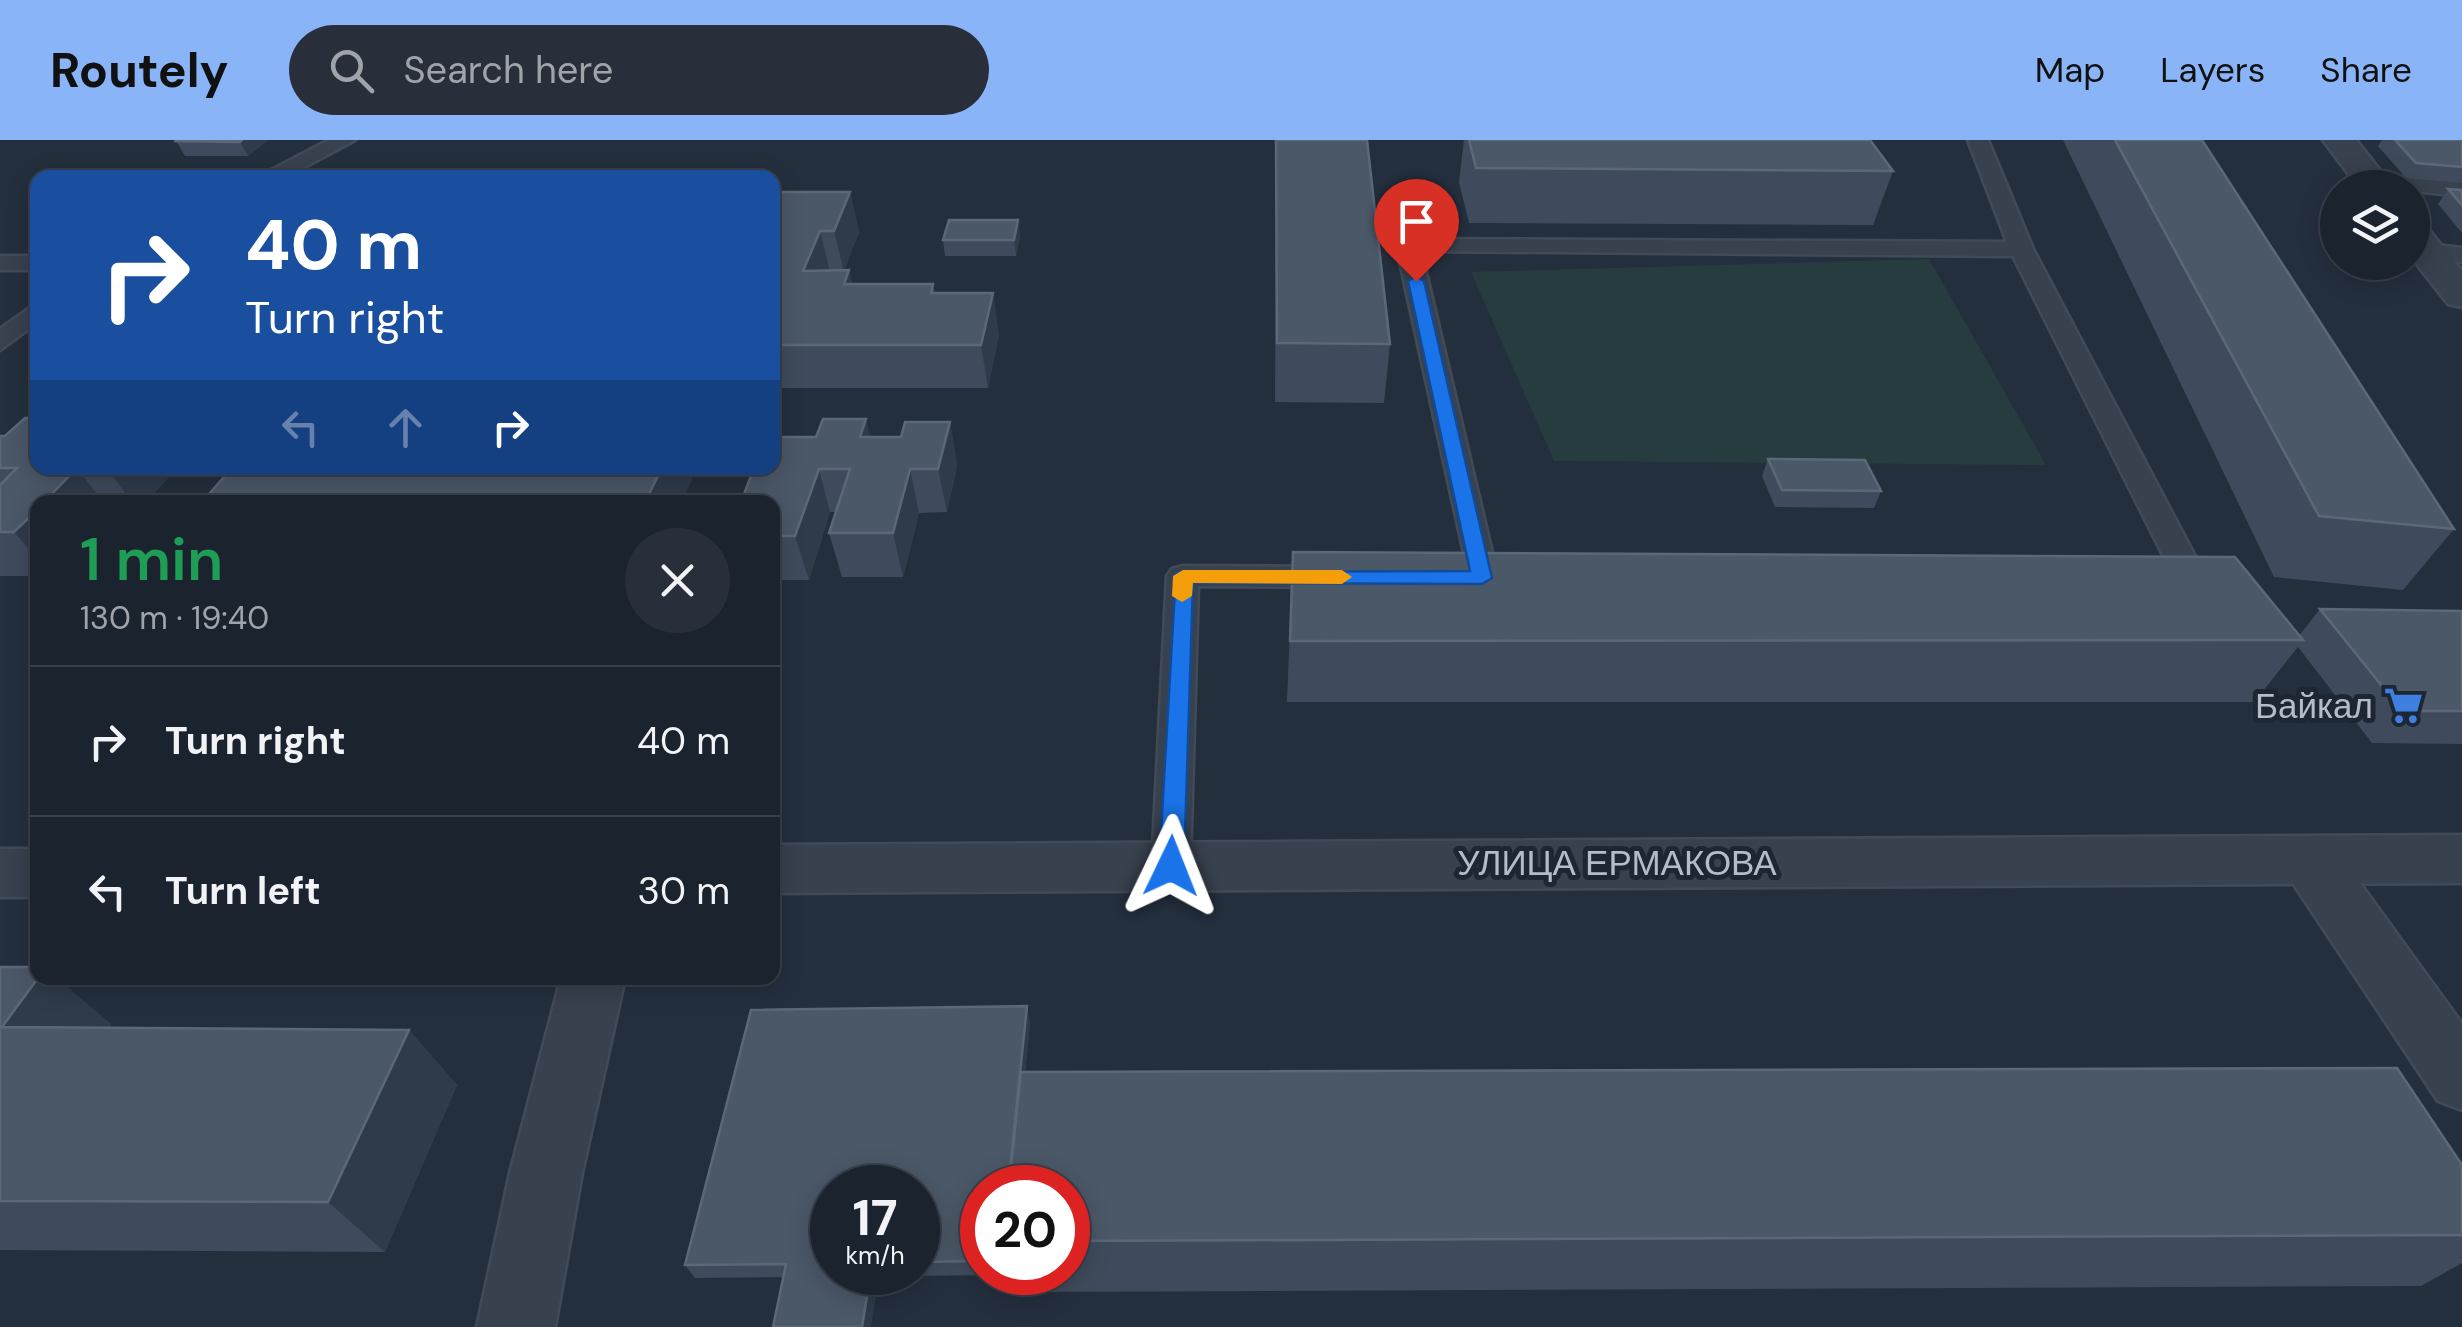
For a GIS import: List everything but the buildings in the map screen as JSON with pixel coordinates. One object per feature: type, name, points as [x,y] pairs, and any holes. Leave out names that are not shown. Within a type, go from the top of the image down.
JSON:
[{"type":"street","points":[[2339,140],[2363,170]]},
{"type":"street","points":[[2434,246],[2462,296]]},
{"type":"street","name":"УЛИЦА ЕРМАКОВА","points":[[780,869],[2462,859]]},
{"type":"street","points":[[2310,860],[2462,1079]]},
{"type":"street","points":[[0,873],[30,873]]},
{"type":"street","points":[[516,1327],[546,1174],[591,985]]},
{"type":"lane","points":[[283,170],[345,140]]},
{"type":"lane","points":[[1978,140],[2020,249],[2191,579],[2132,579]]},
{"type":"lane","points":[[2430,187],[2462,189]]},
{"type":"lane","points":[[1482,578],[1408,244],[2020,249]]},
{"type":"lane","points":[[0,263],[30,264]]},
{"type":"lane","points":[[0,342],[30,317]]},
{"type":"lane","points":[[1171,866],[1183,576],[1362,577]]},
{"type":"green space","points":[[1929,259],[2046,465],[1554,461],[1471,272]]},
{"type":"slow traffic","points":[[1182,596],[1183,576],[1342,577]]},
{"type":"place","name":"Байкал","points":[[2403,706]]},
{"type":"route","points":[[1171,866],[1183,576],[1482,578],[1416,281]]}]
